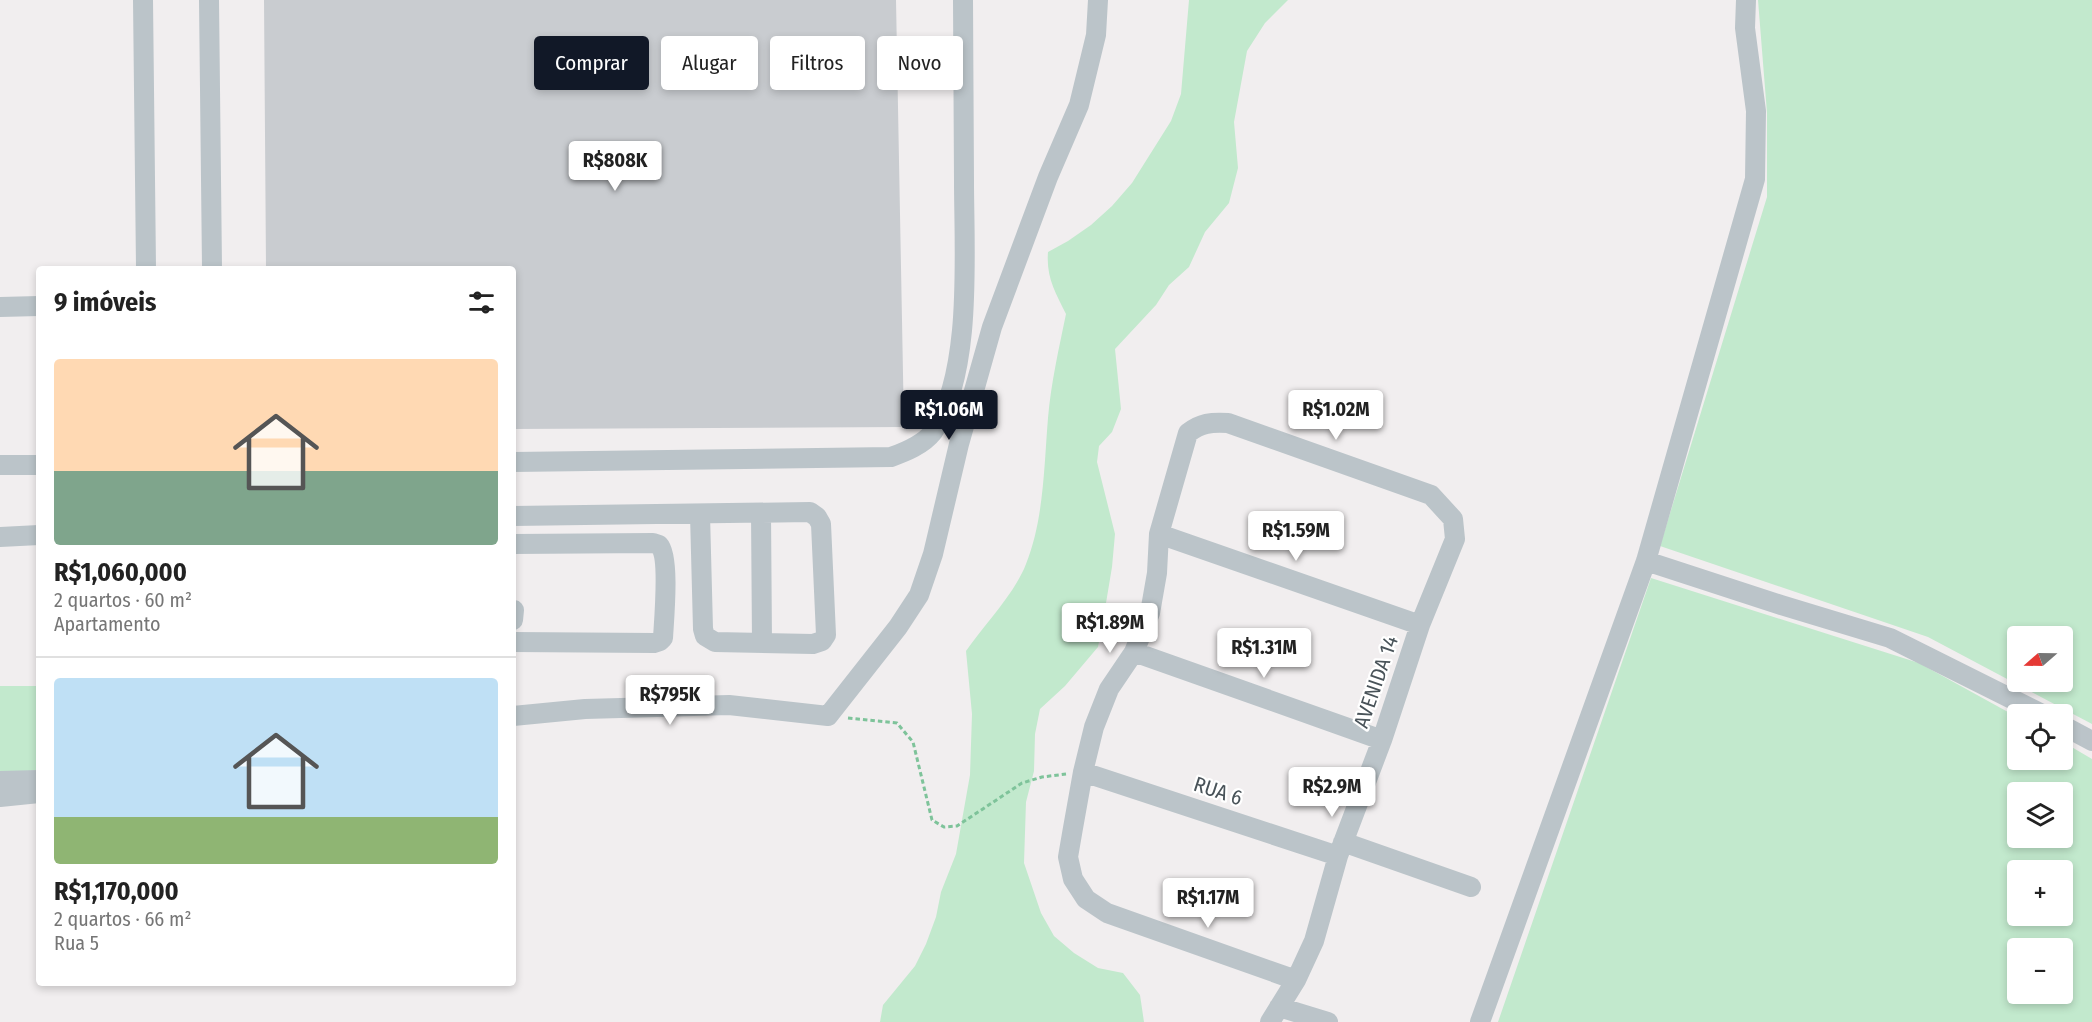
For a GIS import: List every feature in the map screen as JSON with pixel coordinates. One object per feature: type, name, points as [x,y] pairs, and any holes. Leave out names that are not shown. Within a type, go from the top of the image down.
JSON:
[{"type":"street","points":[[143,0],[146,266]]},
{"type":"street","points":[[209,0],[212,266]]},
{"type":"street","points":[[516,462],[891,458],[912,449],[932,434],[946,405],[956,370],[964,305],[963,0]]},
{"type":"street","points":[[516,716],[585,709],[729,705],[828,716],[898,627],[919,595],[933,554],[959,444],[992,327],[1048,177],[1079,105],[1096,35],[1098,0]]},
{"type":"street","points":[[1480,1022],[1646,561],[1755,179],[1756,111],[1746,28],[1746,0]]},
{"type":"street","points":[[0,307],[36,306]]},
{"type":"street","name":"AVENIDA 14","points":[[1159,534],[1188,433],[1197,426],[1209,422],[1228,423],[1431,495],[1453,519],[1455,539],[1420,625],[1382,740],[1341,849],[1314,941],[1296,980],[1275,1015]]},
{"type":"street","points":[[0,465],[36,465]]},
{"type":"street","points":[[516,516],[810,512],[818,518],[821,524],[826,635],[822,641],[813,644],[715,642],[705,636],[700,514]]},
{"type":"street","points":[[761,513],[762,643]]},
{"type":"street","points":[[1296,980],[1107,913],[1086,899],[1073,879],[1068,857],[1083,772],[1094,727],[1109,689],[1134,652],[1150,613],[1157,573],[1159,534],[1420,625]]},
{"type":"street","points":[[0,537],[36,535]]},
{"type":"street","points":[[516,544],[659,544],[665,554],[665,609],[663,638],[654,643],[516,642]]},
{"type":"street","points":[[1646,561],[1890,638],[2022,704]]},
{"type":"street","points":[[1134,652],[1382,740]]},
{"type":"street","points":[[2073,731],[2092,741]]},
{"type":"street","name":"RUA 6","points":[[1083,772],[1471,887]]},
{"type":"street","points":[[0,781],[36,780]]},
{"type":"street","points":[[0,797],[36,793]]},
{"type":"street","points":[[1275,1015],[1328,1022]]},
{"type":"path","points":[[828,716],[897,723],[913,742],[932,820],[944,827],[957,826],[1022,783],[1042,777],[1083,772]]},
{"type":"green space","points":[[1189,0],[1288,0],[1265,23],[1247,51],[1234,122],[1238,168],[1229,203],[1205,232],[1189,267],[1169,285],[1156,305],[1115,349],[1121,409],[1112,432],[1099,446],[1097,462],[1115,534],[1112,567],[1098,647],[1065,686],[1040,709],[1035,734],[1034,771],[1026,802],[1024,863],[1041,913],[1054,936],[1074,953],[1098,968],[1123,973],[1140,995],[1144,1022],[880,1022],[883,1005],[915,966],[926,944],[936,917],[941,892],[956,854],[970,775],[972,714],[966,651],[1021,575],[1032,547],[1040,511],[1051,392],[1066,314],[1050,277],[1048,252],[1091,225],[1112,206],[1132,183],[1171,121],[1181,94]]},
{"type":"green space","points":[[1758,0],[2092,0],[2092,724],[2073,714],[2073,704],[2054,704],[2032,692],[2073,692],[2073,626],[2007,626],[2007,679],[1928,637],[1660,546],[1767,197],[1767,113]]},
{"type":"green space","points":[[1651,578],[1919,663],[2007,711],[2007,770],[2073,770],[2073,748],[2092,759],[2092,1022],[1498,1022]]},
{"type":"green space","points":[[0,686],[36,686],[36,770],[0,774]]},
{"type":"building","points":[[264,0],[896,0],[897,36],[877,36],[877,90],[898,90],[904,427],[516,429],[516,266],[266,266]]}]
